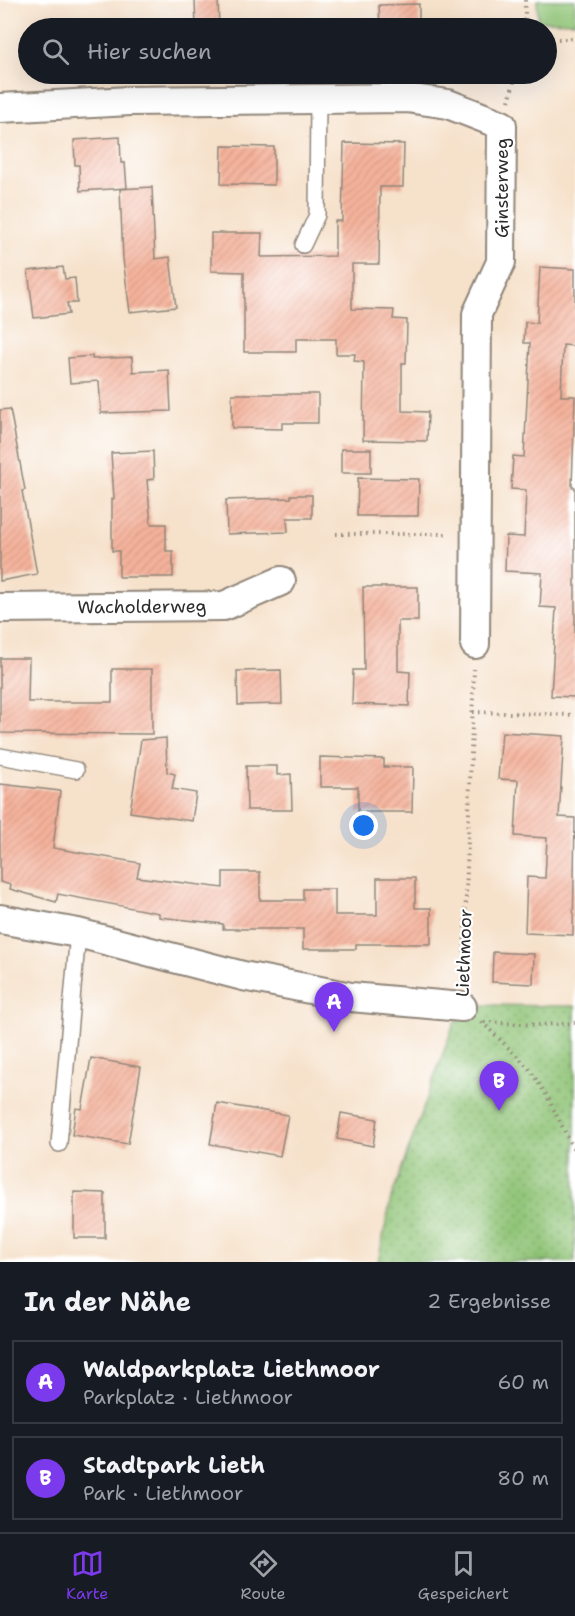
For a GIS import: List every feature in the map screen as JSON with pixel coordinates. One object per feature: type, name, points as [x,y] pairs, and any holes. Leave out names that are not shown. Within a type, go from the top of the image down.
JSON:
[{"type":"street","name":"Ginsterweg","points":[[0,108],[130,100],[407,98],[448,104],[502,124],[501,262],[477,314],[475,644]]},
{"type":"street","name":"Wacholderweg","points":[[0,608],[224,606],[281,582]]},
{"type":"street","name":"Liethmoor","points":[[0,919],[78,933],[243,976],[351,997],[472,1015]]},
{"type":"lane","points":[[303,245],[317,215],[318,100]]},
{"type":"lane","points":[[0,756],[76,770]]},
{"type":"lane","points":[[59,1144],[78,933]]},
{"type":"path","points":[[525,0],[525,18]]},
{"type":"path","points":[[557,39],[575,39]]},
{"type":"path","points":[[336,534],[475,534]]},
{"type":"path","name":"Liethmoor","points":[[472,1015],[475,644]]},
{"type":"path","points":[[473,712],[575,716]]},
{"type":"path","points":[[472,1015],[538,1025],[575,1023]]},
{"type":"path","points":[[472,1015],[528,1067],[547,1096],[575,1152]]},
{"type":"green space","points":[[537,0],[575,0],[575,22],[557,22],[557,18],[538,18]]},
{"type":"green space","points":[[474,1005],[575,1006],[575,1262],[378,1262],[391,1198],[454,1023]]},
{"type":"building","points":[[195,0],[218,0],[219,18],[196,18]]},
{"type":"building","points":[[419,4],[419,18],[380,18],[379,5]]},
{"type":"building","points":[[120,137],[121,163],[125,163],[127,188],[80,191],[79,165],[75,165],[74,140]]},
{"type":"building","points":[[344,143],[404,144],[403,187],[380,187],[379,264],[352,264],[352,309],[394,310],[393,319],[407,320],[406,363],[402,363],[402,411],[428,412],[427,441],[363,440],[364,362],[354,361],[355,354],[336,354],[336,339],[296,339],[296,352],[244,352],[244,272],[211,271],[211,233],[262,233],[261,257],[335,256],[335,221],[342,221]]},
{"type":"building","points":[[222,146],[274,147],[274,185],[221,184]]},
{"type":"building","points":[[152,187],[155,259],[170,257],[176,307],[130,312],[123,259],[120,189]]},
{"type":"building","points":[[63,267],[65,279],[75,278],[77,303],[67,303],[69,314],[34,318],[28,271]]},
{"type":"building","points":[[540,267],[575,269],[575,346],[563,345],[561,396],[575,396],[572,487],[575,487],[575,697],[551,696],[556,608],[540,607],[542,573],[505,571],[506,536],[524,537],[526,490],[511,489],[513,456],[524,457],[530,343],[524,343],[525,322],[537,323]]},
{"type":"building","points":[[92,356],[92,359],[132,357],[133,372],[169,370],[171,411],[101,413],[99,381],[70,383],[68,358]]},
{"type":"building","points":[[232,394],[318,394],[318,423],[282,423],[282,429],[232,428]]},
{"type":"building","points":[[10,409],[37,574],[0,581],[0,410]]},
{"type":"building","points":[[341,449],[371,449],[371,473],[341,473]]},
{"type":"building","points":[[153,451],[154,479],[147,480],[151,524],[166,524],[166,551],[173,551],[173,577],[119,577],[119,551],[112,551],[112,499],[114,499],[111,453]]},
{"type":"building","points":[[358,478],[419,479],[418,516],[357,516]]},
{"type":"building","points":[[291,495],[312,495],[312,518],[287,518],[288,532],[227,534],[226,500],[291,498]]},
{"type":"building","points":[[363,587],[418,587],[418,621],[398,621],[398,671],[410,672],[409,706],[352,704],[353,670],[364,670]]},
{"type":"building","points":[[0,658],[29,658],[28,702],[112,702],[112,669],[152,669],[152,734],[0,733]]},
{"type":"building","points":[[281,670],[282,704],[238,705],[237,671]]},
{"type":"building","points":[[502,732],[564,736],[559,817],[575,818],[573,935],[525,933],[527,877],[545,878],[547,838],[515,836],[518,780],[498,779]]},
{"type":"building","points":[[166,738],[167,772],[175,774],[172,789],[196,793],[192,821],[130,812],[141,740]]},
{"type":"building","points":[[320,757],[384,759],[384,767],[413,767],[412,812],[358,812],[358,787],[320,787]]},
{"type":"building","points":[[246,766],[277,766],[277,775],[291,774],[292,810],[247,810]]},
{"type":"building","points":[[0,784],[60,791],[53,848],[140,863],[137,877],[223,888],[223,872],[260,872],[260,900],[303,900],[303,889],[335,889],[335,915],[377,915],[377,878],[415,878],[415,908],[431,908],[431,944],[356,944],[356,949],[303,949],[303,929],[223,929],[223,924],[159,917],[159,913],[58,894],[56,902],[10,889],[11,885],[0,882]]},
{"type":"building","points":[[493,952],[534,954],[533,984],[492,982]]},
{"type":"building","points":[[91,1058],[141,1067],[128,1144],[72,1135],[76,1108],[82,1109]]},
{"type":"building","points":[[217,1103],[288,1115],[280,1156],[210,1144]]},
{"type":"building","points":[[341,1113],[377,1119],[373,1146],[337,1139]]},
{"type":"building","points":[[74,1192],[105,1193],[105,1238],[74,1238]]},
{"type":"place","name":"Waldparkplatz Liethmoor","points":[[334,1032]]},
{"type":"place","name":"Stadtpark Lieth","points":[[499,1111]]}]
